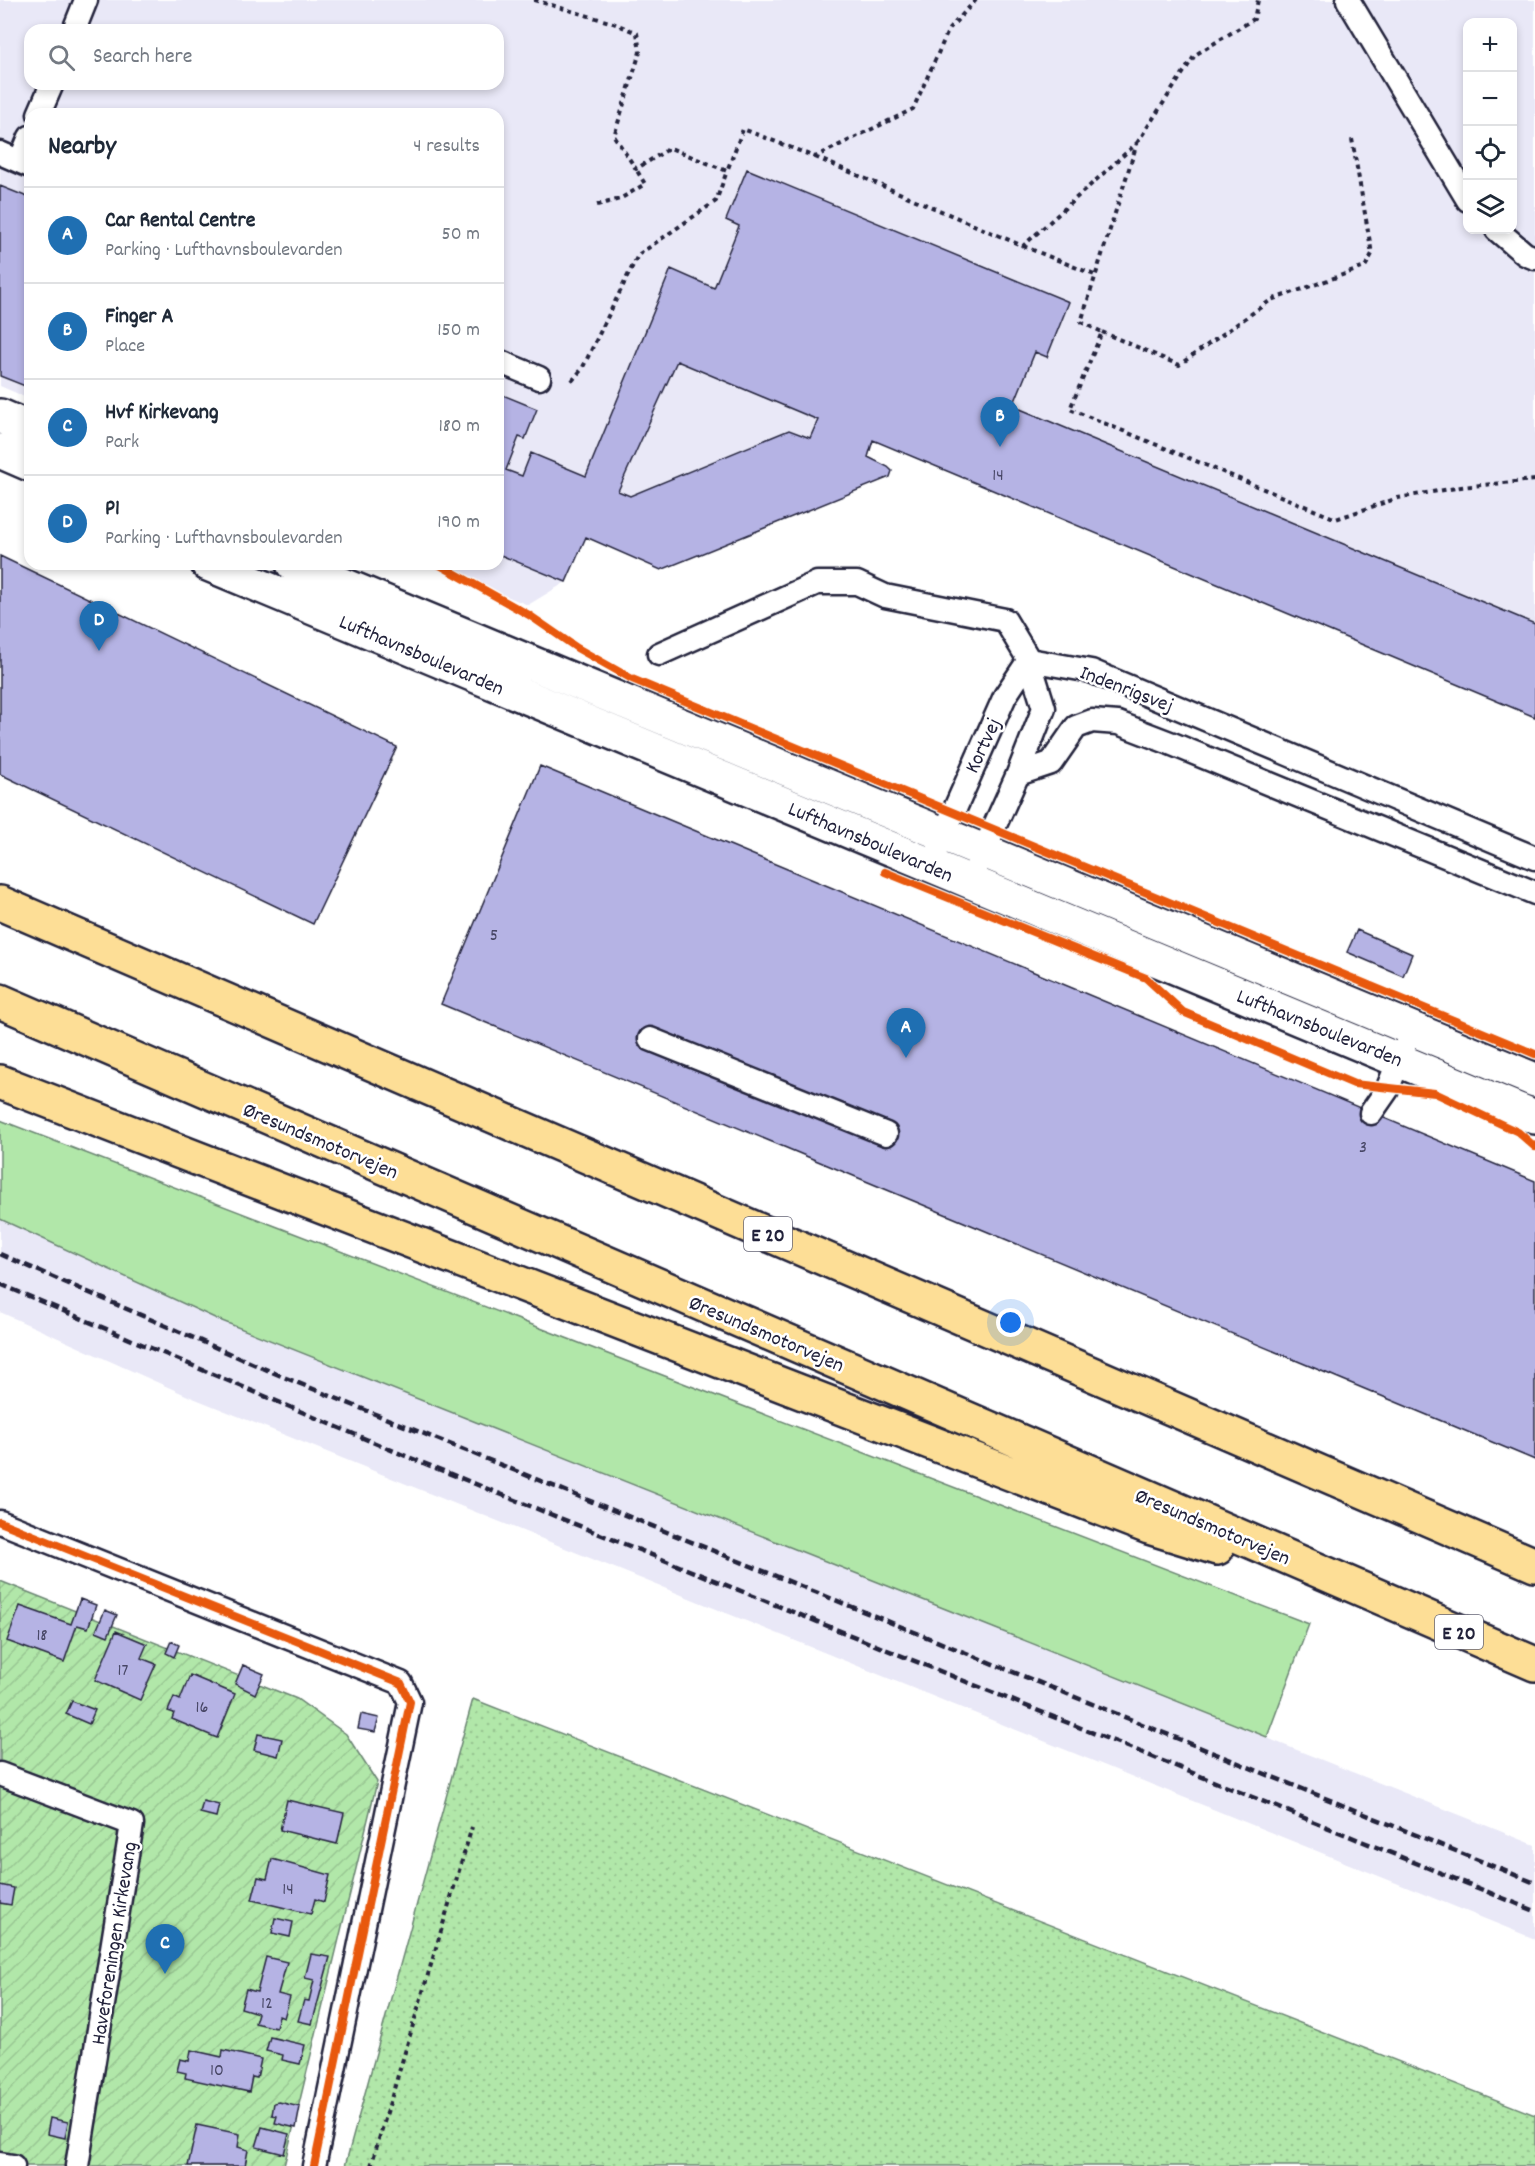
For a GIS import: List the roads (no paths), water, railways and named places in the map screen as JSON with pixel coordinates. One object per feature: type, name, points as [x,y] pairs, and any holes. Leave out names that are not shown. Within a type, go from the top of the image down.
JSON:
[{"type":"highway","name":"E 20","points":[[0,903],[1535,1565]]},
{"type":"highway","name":"Øresundsmotorvejen","points":[[0,1001],[1535,1664]]},
{"type":"highway","points":[[0,1083],[1149,1527],[1383,1599]]},
{"type":"street","points":[[0,416],[24,426]]},
{"type":"street","points":[[0,451],[24,461]]},
{"type":"street","name":"Lufthavnsboulevarden","points":[[222,570],[1535,1117]]},
{"type":"street","name":"Lufthavnsboulevarden","points":[[307,570],[1535,1080]]},
{"type":"lane","points":[[76,24],[86,0]]},
{"type":"lane","points":[[1348,0],[1463,193]]},
{"type":"lane","points":[[42,108],[49,90]]},
{"type":"lane","points":[[1502,234],[1526,254],[1535,258]]},
{"type":"lane","points":[[504,363],[539,378]]},
{"type":"lane","points":[[659,654],[817,583],[857,583],[885,596],[1005,620],[1029,660],[1044,708],[970,883]]},
{"type":"lane","name":"Kortvej","points":[[931,866],[1005,696],[1029,660]]},
{"type":"lane","name":"Indenrigsvej","points":[[1029,660],[1091,671],[1535,858]]},
{"type":"lane","name":"Indenrigsvej","points":[[1018,774],[1052,763],[1076,727],[1092,721],[1118,723],[1535,893]]},
{"type":"lane","points":[[1371,1113],[1388,1090],[1411,1029]]},
{"type":"lane","points":[[650,1039],[886,1134]]},
{"type":"lane","points":[[0,1522],[401,1683],[410,1702],[314,2166]]},
{"type":"lane","name":"Haveforeningen Kirkevang","points":[[0,1773],[132,1824],[77,2166]]},
{"type":"lane","points":[[0,2164],[13,2166]]},
{"type":"railway","points":[[0,1254],[286,1378],[1535,1883]]},
{"type":"railway","points":[[0,1284],[401,1454],[1535,1911]]},
{"type":"place","name":"Finger A","points":[[1000,447]]},
{"type":"place","name":"P1","points":[[99,651]]},
{"type":"place","name":"Car Rental Centre","points":[[906,1058]]},
{"type":"place","name":"Hvf Kirkevang","points":[[165,1974]]}]
